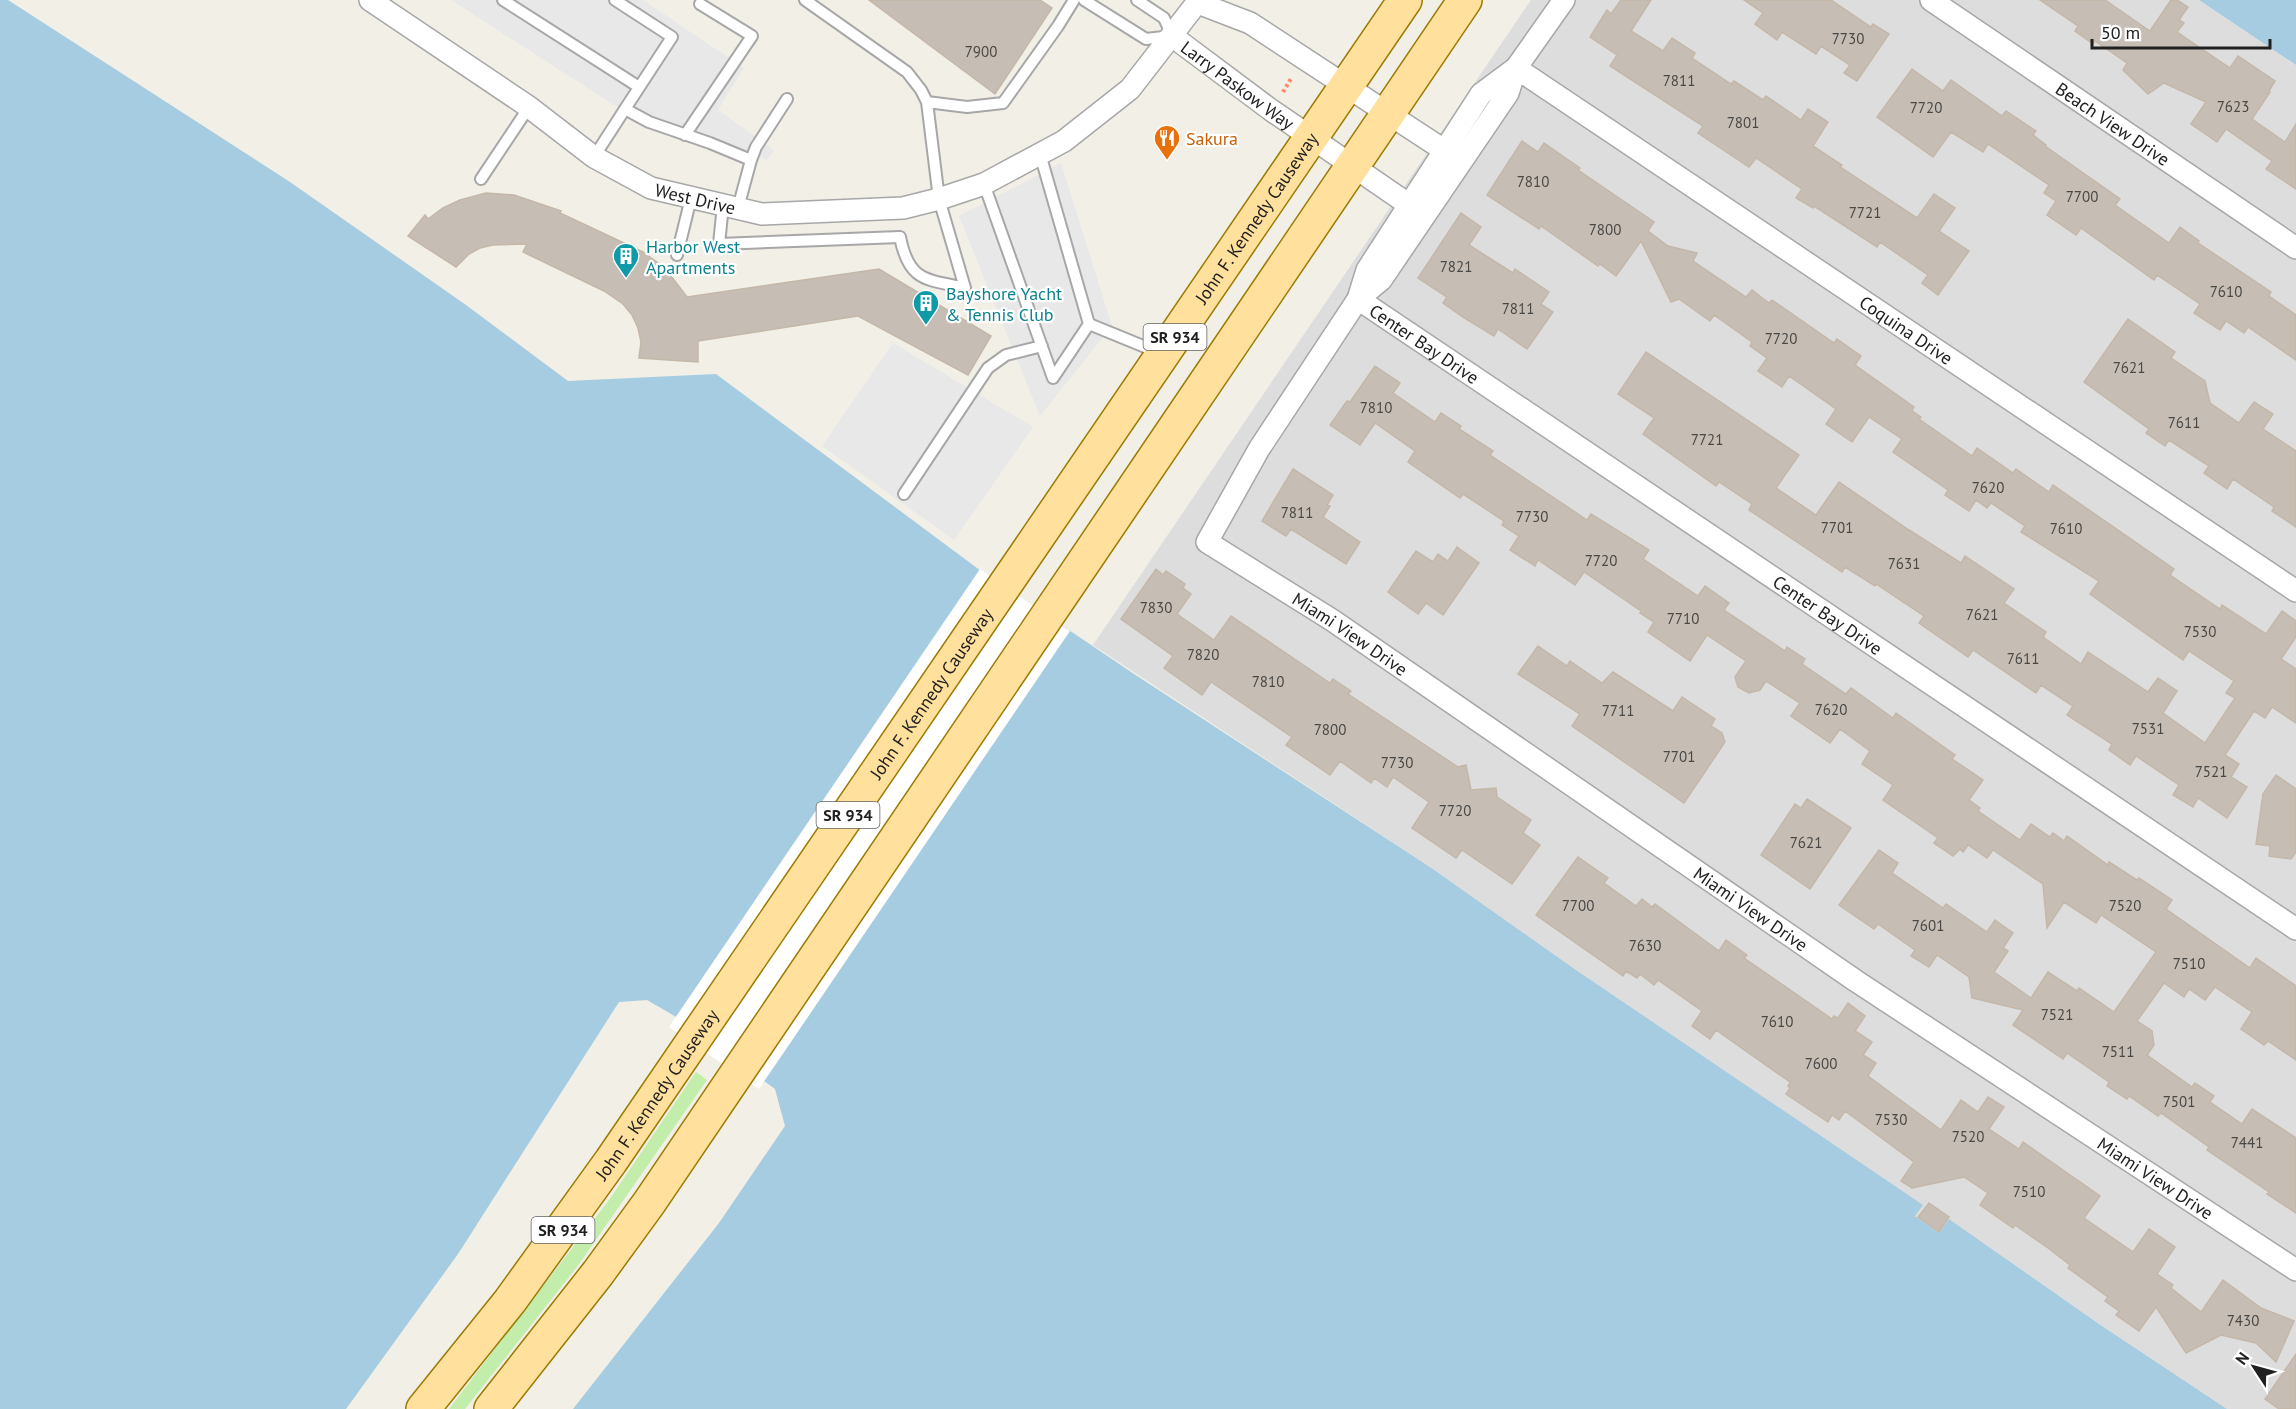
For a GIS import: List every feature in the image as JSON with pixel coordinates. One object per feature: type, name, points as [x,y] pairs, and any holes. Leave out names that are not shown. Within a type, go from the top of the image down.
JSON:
[{"type":"main road","name":"John F. Kennedy Causeway","points":[[423,1409],[510,1301],[562,1231],[1405,0]]},
{"type":"main road","name":"SR 934","points":[[491,1409],[598,1273],[649,1203],[1465,0]]},
{"type":"street","name":"West Drive","points":[[370,0],[529,107],[594,157],[651,188],[762,214],[903,208],[984,184],[1064,141]]},
{"type":"street","points":[[1358,299],[1381,280],[1417,210],[1453,156],[1508,93],[1516,68],[1564,0]]},
{"type":"street","name":"Beach View Drive","points":[[1931,0],[2296,248]]},
{"type":"street","name":"Larry Paskow Way","points":[[1064,141],[1130,89],[1197,1],[1250,23],[1453,156]]},
{"type":"street","name":"Larry Paskow Way","points":[[1172,36],[1311,137],[1417,210]]},
{"type":"street","name":"Coquina Drive","points":[[1516,68],[2296,591]]},
{"type":"street","name":"Miami View Drive","points":[[1358,299],[1259,449],[1207,542],[1332,621],[1856,981],[2296,1270]]},
{"type":"street","name":"Center Bay Drive","points":[[1358,299],[2296,929]]},
{"type":"lane","points":[[503,0],[639,87]]},
{"type":"lane","points":[[594,157],[672,37],[615,0]]},
{"type":"lane","points":[[787,99],[756,147],[730,207],[719,244],[900,237],[904,257],[920,277],[965,288],[939,199],[927,102],[921,90],[907,72],[805,0]]},
{"type":"lane","points":[[927,102],[967,107],[1003,103],[1074,0]]},
{"type":"lane","points":[[1084,0],[1146,39],[1172,36],[1164,18],[1137,0]]},
{"type":"lane","points":[[686,135],[752,36],[700,4]]},
{"type":"lane","points":[[481,179],[529,107]]},
{"type":"lane","points":[[626,109],[649,122],[751,160]]},
{"type":"lane","points":[[984,184],[1053,378],[1089,324],[1040,154]]},
{"type":"lane","points":[[677,255],[691,198]]},
{"type":"lane","points":[[1089,324],[1163,354]]},
{"type":"lane","points":[[904,494],[988,368],[1006,355],[1042,346]]},
{"type":"path","points":[[1282,92],[1292,77]]},
{"type":"shaded area","points":[[451,0],[643,0],[744,68],[718,110],[774,150],[767,160],[634,110],[614,105]]},
{"type":"shaded area","points":[[1531,0],[2199,0],[2296,65],[2296,1409],[2227,1409],[2099,1324],[1949,1219],[1939,1233],[1915,1216],[1922,1205],[1576,970],[1430,867],[1093,645]]},
{"type":"shaded area","points":[[1061,163],[1112,326],[1040,416],[959,216]]},
{"type":"shaded area","points":[[893,343],[1033,427],[954,540],[822,446]]},
{"type":"green space","points":[[696,1072],[707,1080],[577,1267],[465,1409],[449,1409],[609,1200]]},
{"type":"water","points":[[0,0],[8,0],[290,182],[466,305],[568,381],[716,374],[977,568],[1131,672],[1430,867],[1576,970],[1923,1205],[1915,1216],[1939,1233],[1949,1219],[2099,1324],[2227,1409],[573,1409],[719,1223],[785,1126],[775,1089],[673,1015],[647,1000],[619,1002],[458,1254],[346,1409],[0,1409]]},
{"type":"water","points":[[2199,0],[2296,0],[2296,65]]},
{"type":"pier","points":[[980,569],[1070,631],[759,1089],[669,1027]]},
{"type":"building","points":[[869,0],[1040,0],[1052,8],[995,94]]},
{"type":"building","points":[[1621,0],[1651,0],[1631,31],[1663,51],[1672,38],[1695,53],[1692,58],[1731,84],[1734,81],[1763,100],[1766,96],[1801,120],[1808,109],[1828,122],[1813,146],[1842,165],[1840,167],[1917,218],[1934,194],[1955,208],[1939,231],[1969,251],[1938,295],[1922,283],[1928,275],[1880,242],[1877,247],[1814,206],[1813,208],[1796,198],[1802,189],[1756,158],[1749,167],[1698,133],[1703,126],[1610,66],[1617,55],[1590,37],[1607,10],[1611,14]]},
{"type":"building","points":[[1744,0],[1831,0],[1871,27],[1873,24],[1889,34],[1857,81],[1844,73],[1850,65],[1821,46],[1816,54],[1782,32],[1777,40],[1755,24],[1763,13]]},
{"type":"building","points":[[2040,0],[2105,0],[2150,31],[2171,0],[2177,0],[2188,7],[2179,20],[2184,23],[2177,32],[2230,68],[2238,56],[2275,81],[2252,119],[2285,142],[2296,124],[2296,189],[2266,169],[2272,161],[2226,129],[2217,142],[2191,124],[2206,102],[2164,83],[2148,94],[2123,70],[2127,63],[2095,41],[2093,44],[2075,31],[2078,26]]},
{"type":"building","points":[[1912,69],[1943,91],[1951,80],[2002,116],[2006,111],[2036,131],[2033,135],[2045,146],[2120,199],[2115,205],[2169,243],[2180,227],[2199,241],[2198,243],[2271,292],[2269,296],[2296,315],[2296,360],[2248,327],[2244,333],[2226,321],[2220,330],[2194,313],[2200,304],[2157,275],[2154,280],[2081,228],[2076,235],[2047,215],[2056,201],[2044,193],[2049,185],[1988,144],[1983,152],[1951,132],[1933,157],[1877,117]]},
{"type":"building","points":[[1522,141],[1538,152],[1544,143],[1580,168],[1578,170],[1654,222],[1648,231],[1668,246],[1697,253],[1693,261],[1746,297],[1752,290],[1769,303],[1772,300],[1834,343],[1837,339],[1861,356],[1855,365],[1914,407],[1912,411],[1921,417],[1919,419],[1972,456],[1977,448],[2013,473],[2016,469],[2049,492],[2053,485],[2174,569],[2170,575],[2220,609],[2222,605],[2266,634],[2282,611],[2296,621],[2296,637],[2281,659],[2296,669],[2296,723],[2272,707],[2265,718],[2254,711],[2225,755],[2239,764],[2231,777],[2247,787],[2227,818],[2198,798],[2193,807],[2173,795],[2179,785],[2136,756],[2130,765],[2109,750],[2112,744],[2067,715],[2073,706],[2041,685],[2036,693],[1973,650],[1968,657],[1919,623],[1924,616],[1876,584],[1875,586],[1845,567],[1842,572],[1749,510],[1752,504],[1719,482],[1716,486],[1643,434],[1654,418],[1618,394],[1646,352],[1799,455],[1776,488],[1816,515],[1839,482],[1961,563],[1965,556],[2014,589],[2004,603],[2046,632],[2043,637],[2081,664],[2088,652],[2148,692],[2158,678],[2177,691],[2163,713],[2205,743],[2235,698],[2226,693],[2234,681],[2189,651],[2183,660],[2090,594],[2099,581],[2021,532],[2025,526],[1991,503],[1987,508],[1976,500],[1969,511],[1945,495],[1948,490],[1893,452],[1902,439],[1869,417],[1852,442],[1826,424],[1836,409],[1789,376],[1782,387],[1758,371],[1767,358],[1750,346],[1752,342],[1714,315],[1710,321],[1679,299],[1671,302],[1641,241],[1616,276],[1541,226],[1539,229],[1487,195]]},
{"type":"building","points":[[486,193],[514,195],[561,211],[560,213],[643,252],[665,268],[687,297],[879,269],[991,336],[968,375],[858,316],[698,341],[698,362],[639,358],[641,342],[638,328],[632,315],[623,304],[604,291],[523,252],[527,244],[493,245],[480,248],[469,254],[456,267],[408,236],[425,215],[428,219],[443,208],[460,200]]},
{"type":"building","points":[[1461,213],[1481,227],[1469,245],[1513,273],[1515,269],[1549,292],[1541,304],[1553,312],[1527,349],[1498,329],[1494,336],[1463,317],[1443,303],[1447,297],[1418,278]]},
{"type":"building","points":[[2128,319],[2175,352],[2171,358],[2205,381],[2210,403],[2239,423],[2254,402],[2273,414],[2263,429],[2296,451],[2296,527],[2272,511],[2274,507],[2233,479],[2227,489],[2204,473],[2209,466],[2169,440],[2165,446],[2146,433],[2149,429],[2084,382]]},
{"type":"building","points":[[1375,366],[1400,383],[1393,393],[1435,422],[1441,413],[1461,426],[1459,429],[1493,451],[1490,455],[1587,520],[1591,514],[1649,550],[1643,559],[1698,596],[1705,586],[1729,603],[1724,610],[1785,651],[1787,647],[1805,659],[1802,664],[1846,694],[1851,688],[1893,718],[1896,713],[1955,755],[1952,759],[1983,780],[1969,800],[1980,808],[1978,811],[2020,840],[2031,824],[2050,837],[2053,833],[2064,841],[2067,836],[2108,865],[2109,862],[2137,880],[2139,878],[2172,900],[2166,909],[2250,968],[2256,958],[2296,986],[2296,1060],[2268,1041],[2264,1045],[2241,1029],[2252,1012],[2215,987],[2205,1000],[2189,989],[2184,997],[2164,983],[2137,1021],[2152,1031],[2154,1045],[2147,1055],[2192,1087],[2195,1083],[2214,1096],[2210,1102],[2242,1124],[2252,1109],[2296,1138],[2296,1213],[2207,1150],[2209,1147],[2161,1113],[2158,1116],[2129,1096],[2127,1099],[2107,1086],[2109,1082],[2067,1053],[2063,1059],[2013,1025],[2023,1010],[1972,998],[1969,977],[1937,955],[1929,967],[1911,956],[1915,950],[1878,924],[1874,929],[1839,905],[1879,850],[1898,863],[1892,873],[1943,908],[1946,904],[1987,932],[1995,920],[2013,933],[2003,948],[2008,951],[1994,972],[2031,998],[2048,972],[2077,991],[2079,988],[2114,1012],[2156,952],[2101,915],[2096,923],[2064,902],[2047,928],[2043,884],[1993,850],[1987,858],[1968,845],[1963,852],[1960,849],[1953,856],[1934,843],[1938,838],[1883,800],[1893,785],[1862,764],[1870,751],[1840,729],[1830,743],[1791,716],[1800,703],[1766,681],[1760,690],[1749,693],[1738,687],[1735,677],[1746,661],[1707,635],[1690,661],[1648,632],[1654,622],[1640,613],[1641,611],[1584,572],[1575,585],[1538,560],[1535,566],[1510,550],[1519,536],[1502,525],[1504,521],[1463,494],[1460,498],[1408,462],[1415,451],[1375,423],[1360,445],[1330,425],[1347,401],[1350,402]]},
{"type":"building","points":[[1293,469],[1333,495],[1327,505],[1330,506],[1323,517],[1360,542],[1346,564],[1291,529],[1286,536],[1262,521]]},
{"type":"building","points":[[1457,547],[1479,563],[1443,615],[1426,603],[1418,614],[1388,592],[1416,551],[1433,562],[1438,554],[1448,561]]},
{"type":"building","points":[[1156,569],[1163,575],[1166,571],[1185,584],[1183,588],[1191,594],[1177,614],[1214,640],[1231,616],[1330,683],[1333,679],[1351,691],[1348,694],[1458,767],[1466,765],[1471,790],[1496,788],[1497,797],[1531,820],[1523,833],[1540,845],[1512,884],[1462,850],[1456,858],[1412,828],[1429,802],[1393,777],[1387,787],[1374,778],[1371,783],[1340,761],[1330,775],[1286,745],[1292,737],[1211,682],[1202,695],[1164,668],[1173,656],[1121,619]]},
{"type":"building","points":[[1538,646],[1567,666],[1570,661],[1602,683],[1613,672],[1673,711],[1682,697],[1715,719],[1711,726],[1722,733],[1725,742],[1684,803],[1572,726],[1580,714],[1518,674]]},
{"type":"building","points":[[2276,775],[2296,789],[2296,852],[2291,859],[2269,856],[2270,846],[2256,844],[2263,794]]},
{"type":"building","points":[[1807,799],[1851,828],[1810,889],[1761,855],[1795,804],[1801,808]]},
{"type":"building","points":[[1578,857],[1608,878],[1604,883],[1636,906],[1642,899],[1652,907],[1655,904],[1719,951],[1726,940],[1747,955],[1744,958],[1832,1019],[1834,1016],[1838,1018],[1848,1003],[1865,1016],[1855,1031],[1872,1042],[1863,1055],[1876,1063],[1868,1076],[1941,1130],[1961,1100],[1978,1112],[1988,1097],[2004,1107],[1989,1129],[2019,1149],[2023,1142],[2100,1196],[2084,1218],[2133,1252],[2149,1229],[2175,1247],[2157,1274],[2173,1285],[2171,1288],[2201,1312],[2223,1280],[2261,1308],[2294,1321],[2276,1362],[2256,1343],[2221,1335],[2186,1353],[2156,1307],[2139,1331],[2116,1315],[2119,1311],[2105,1301],[2108,1297],[2068,1268],[2070,1265],[2015,1225],[2013,1228],[1980,1205],[1988,1193],[1964,1177],[1912,1188],[1901,1181],[1914,1162],[1845,1111],[1839,1120],[1832,1115],[1828,1122],[1786,1094],[1790,1088],[1788,1086],[1790,1082],[1716,1030],[1710,1039],[1692,1026],[1702,1011],[1658,980],[1654,985],[1640,974],[1637,978],[1626,971],[1623,976],[1536,915]]},
{"type":"building","points":[[1929,1203],[1949,1217],[1939,1232],[1918,1217]]},
{"type":"building","points":[[2296,1354],[2296,1409],[2279,1409],[2265,1399]]},
{"type":"place","name":"Sakura","points":[[1167,161]]},
{"type":"place","name":"Harbor West Apartments","points":[[626,279]]},
{"type":"place","name":"Bayshore Yacht & Tennis Club","points":[[926,326]]}]
